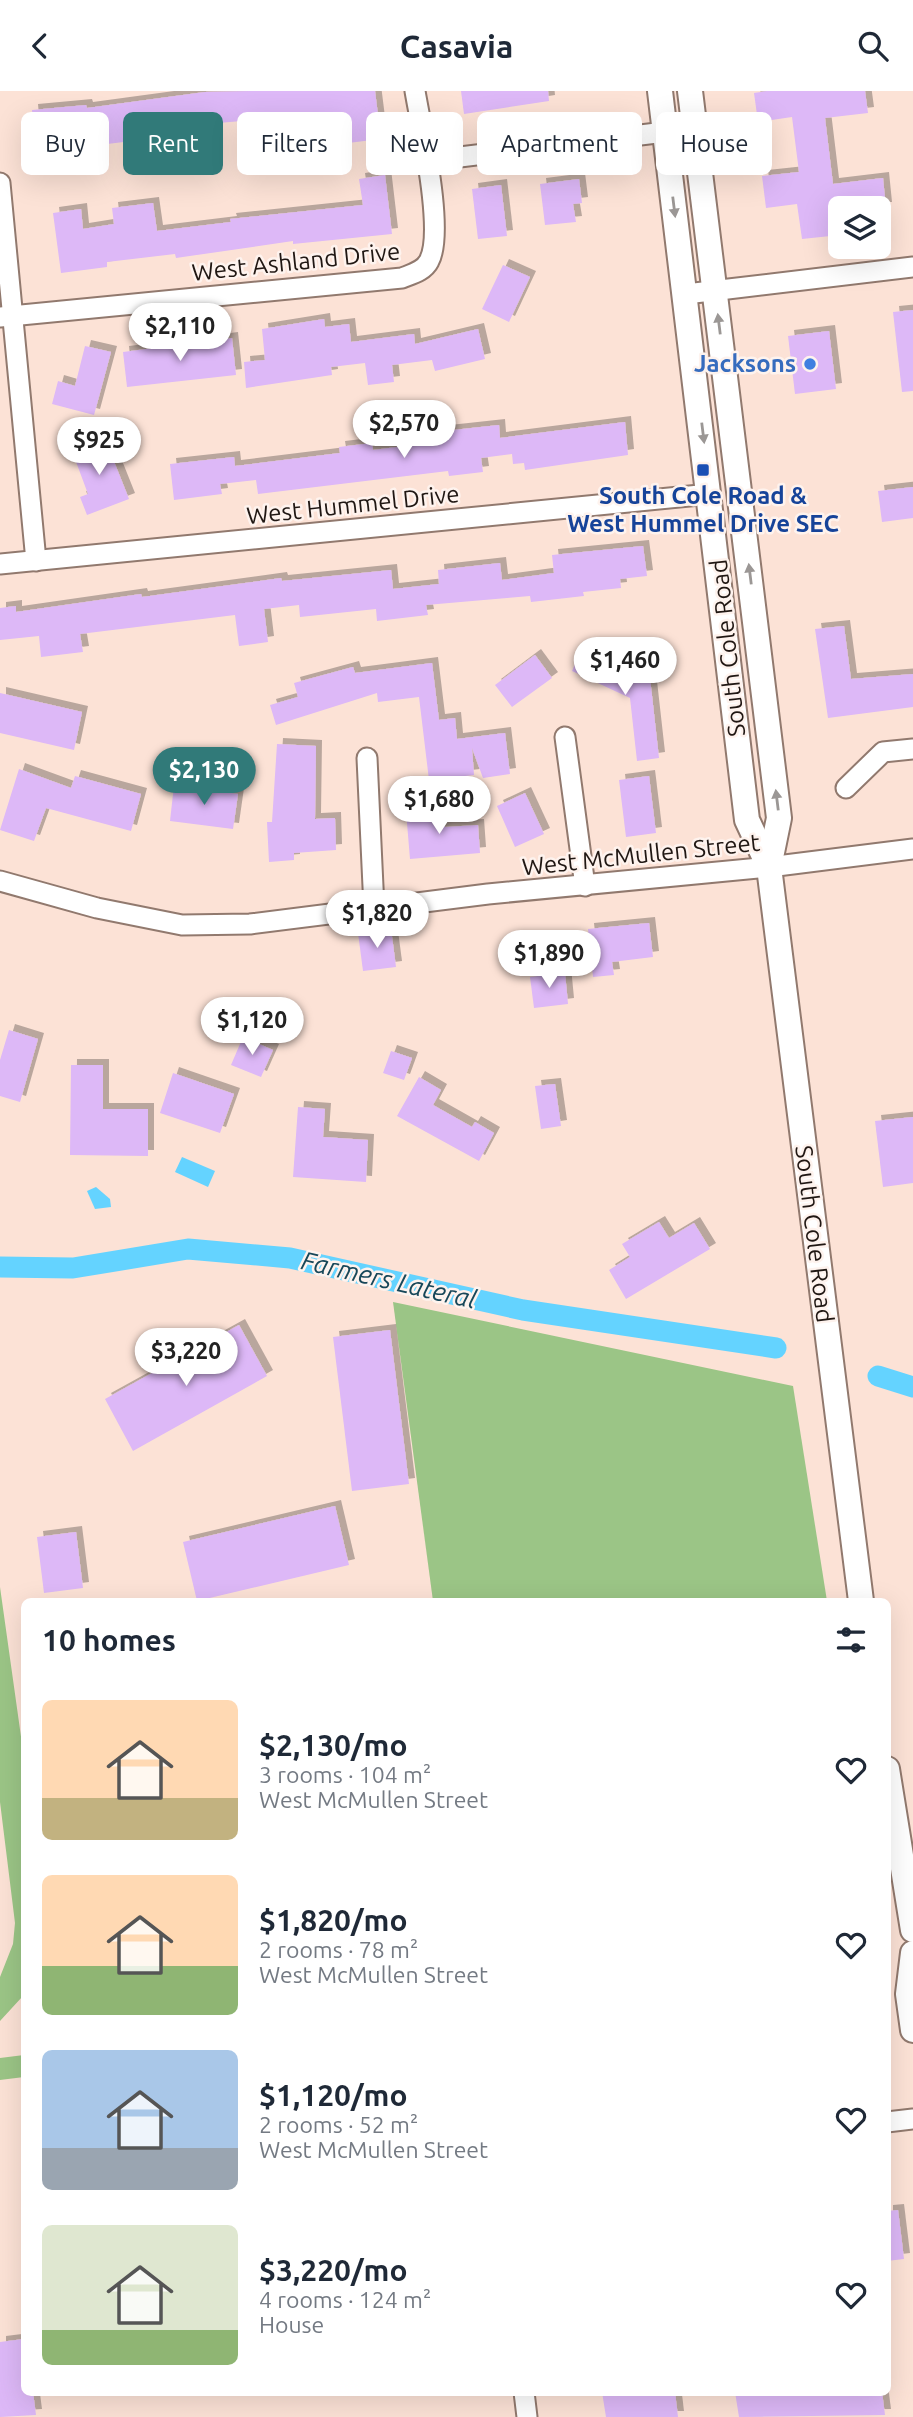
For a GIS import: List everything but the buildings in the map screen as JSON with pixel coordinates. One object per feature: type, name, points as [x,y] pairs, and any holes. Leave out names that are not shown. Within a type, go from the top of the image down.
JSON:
[{"type":"main road","name":"South Cole Road","points":[[660,91],[663,112]]},
{"type":"main road","name":"South Cole Road","points":[[690,91],[779,818],[769,867]]},
{"type":"main road","name":"South Cole Road","points":[[670,175],[747,820],[769,867],[861,1598]]},
{"type":"main road","points":[[891,1794],[913,1930]]},
{"type":"main road","points":[[913,1953],[908,1994],[913,2030]]},
{"type":"street","points":[[415,91],[419,112]]},
{"type":"street","points":[[463,157],[656,133]]},
{"type":"street","name":"West Ashland Drive","points":[[6,316],[402,278],[428,265],[435,236],[428,175]]},
{"type":"street","points":[[0,183],[6,316],[36,561]]},
{"type":"street","points":[[685,294],[913,267]]},
{"type":"street","name":"West Hummel Drive","points":[[0,564],[710,494]]},
{"type":"street","points":[[565,737],[585,886]]},
{"type":"street","points":[[846,788],[884,752],[913,749]]},
{"type":"street","points":[[367,758],[374,908]]},
{"type":"street","name":"West McMullen Street","points":[[0,881],[97,908],[182,925],[250,924],[488,894],[769,867],[913,849]]},
{"type":"street","points":[[891,2122],[913,2119]]},
{"type":"street","points":[[524,2396],[527,2417]]},
{"type":"green space","points":[[393,1302],[793,1386],[827,1598],[433,1598]]},
{"type":"green space","points":[[0,1587],[21,1737],[21,1998],[0,2021],[0,1977],[13,1944],[15,1923],[0,1802]]},
{"type":"green space","points":[[21,2055],[21,2077],[0,2080],[0,2058]]},
{"type":"water","points":[[182,1157],[215,1171],[208,1187],[175,1172]]},
{"type":"water","points":[[96,1187],[110,1199],[111,1207],[95,1209],[87,1191]]},
{"type":"waterway","name":"Farmers Lateral","points":[[0,1267],[73,1268],[188,1249],[290,1258],[523,1310],[776,1348]]},
{"type":"waterway","name":"Farmers Lateral","points":[[878,1376],[913,1387]]},
{"type":"place","name":"Jacksons","points":[[810,364]]},
{"type":"place","name":"South Cole Road & West Hummel Drive SEC","points":[[703,470]]}]
